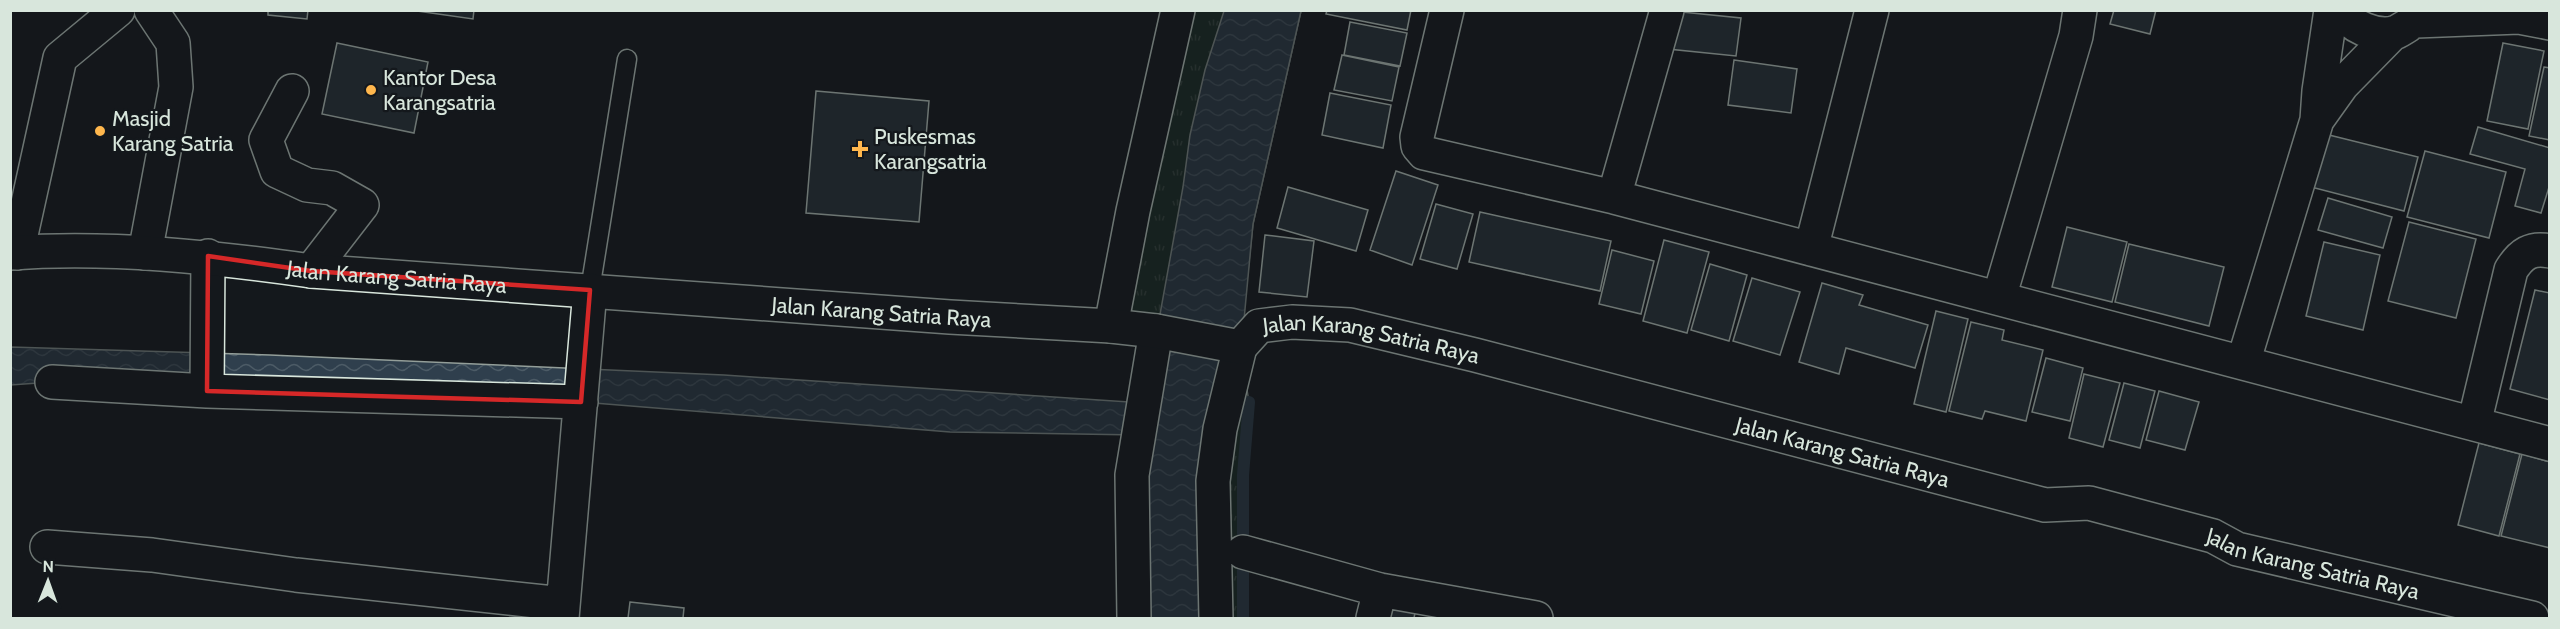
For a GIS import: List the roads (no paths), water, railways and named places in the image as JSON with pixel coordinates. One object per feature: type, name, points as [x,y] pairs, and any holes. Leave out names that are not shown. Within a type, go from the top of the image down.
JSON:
[{"type":"street","points":[[14,253],[60,58],[118,10]]},
{"type":"street","points":[[145,253],[176,87],[173,43],[150,10]]},
{"type":"street","points":[[1112,326],[1133,211],[1178,10]]},
{"type":"street","points":[[1447,10],[1417,137],[1418,146],[1424,153],[1614,197],[2550,444]]},
{"type":"street","points":[[1614,197],[1667,10]]},
{"type":"street","points":[[1811,249],[1872,10]]},
{"type":"street","points":[[1999,298],[2076,36],[2080,10]]},
{"type":"street","points":[[2243,363],[2318,120],[2319,91],[2331,10]]},
{"type":"street","points":[[2342,10],[2346,19],[2368,32],[2411,22],[2526,17]]},
{"type":"street","points":[[2318,120],[2342,85],[2411,22]]},
{"type":"street","points":[[292,91],[266,140],[277,171],[307,185],[332,188],[362,205],[311,271]]},
{"type":"street","points":[[2474,424],[2511,270],[2527,252],[2539,249],[2550,251]]},
{"type":"street","name":"Jalan Karang Satria Raya","points":[[14,253],[113,250],[208,256],[311,271],[950,317],[1112,326],[1156,331],[1240,347],[1259,326],[1292,322],[1350,325],[1475,355],[2045,505],[2089,503],[2213,536],[2237,549],[2532,618]]},
{"type":"street","points":[[207,391],[208,256]]},
{"type":"street","points":[[46,548],[152,555],[563,611],[590,290]]},
{"type":"street","points":[[1134,618],[1132,476],[1156,331]]},
{"type":"street","points":[[1216,618],[1213,481],[1220,429],[1240,347]]},
{"type":"street","points":[[52,382],[207,391],[581,402]]},
{"type":"street","points":[[1242,552],[1377,604],[1536,618]]},
{"type":"lane","points":[[590,290],[627,59]]},
{"type":"water","points":[[1224,11],[1301,11],[1253,224],[1216,618],[1134,618],[1138,435],[950,432],[569,401],[52,382],[11,385],[11,347],[270,355],[724,375],[1144,403],[1183,187],[1190,135],[1205,70]]},
{"type":"waterway","points":[[1243,618],[1243,475],[1249,402]]},
{"type":"place","name":"Kantor Desa Karangsatria","points":[[371,90]]},
{"type":"place","name":"Masjid Karang Satria","points":[[100,131]]},
{"type":"place","name":"Puskesmas Karangsatria","points":[[860,149]]}]
